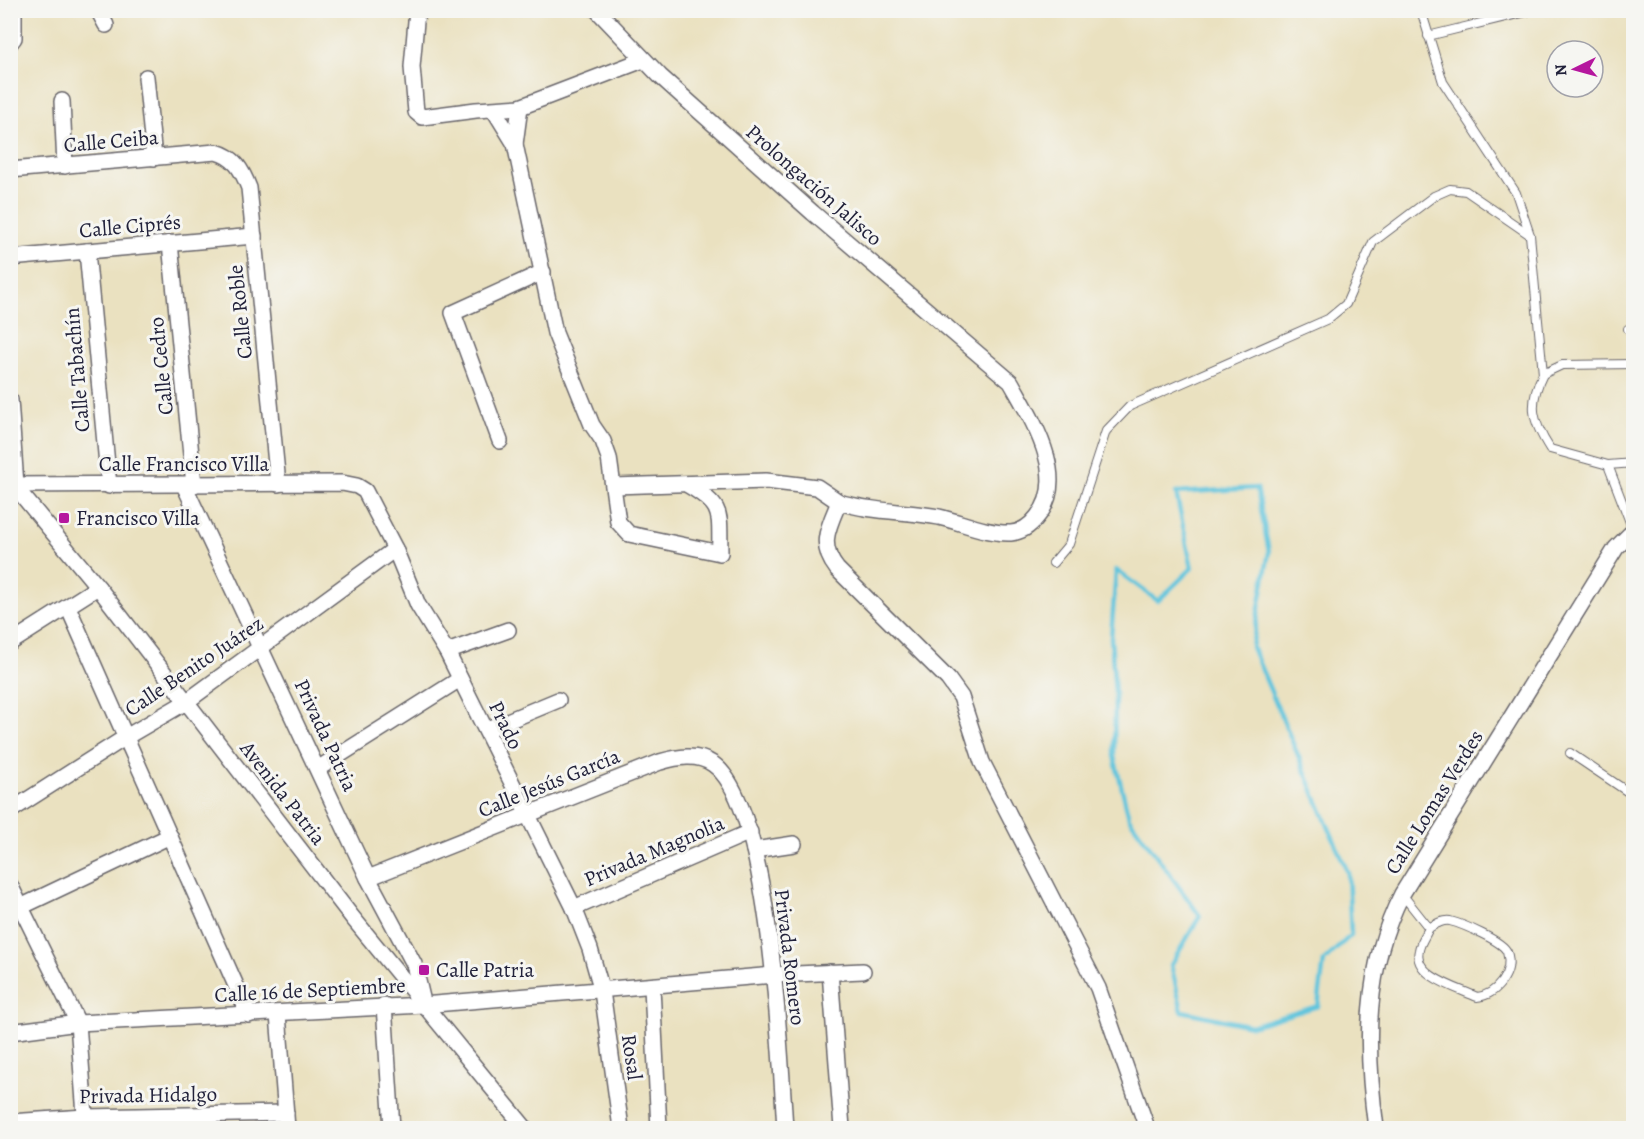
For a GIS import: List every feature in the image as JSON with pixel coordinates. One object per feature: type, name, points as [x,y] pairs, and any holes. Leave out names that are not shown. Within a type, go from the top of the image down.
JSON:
[{"type":"street","points":[[10,43],[14,38],[14,10]]},
{"type":"street","points":[[98,10],[106,25]]},
{"type":"street","points":[[417,10],[412,67],[418,115],[426,118],[476,110],[520,107],[643,60]]},
{"type":"street","name":"Prolongación Jalisco","points":[[597,10],[643,60],[813,213],[1011,382],[1032,420],[1051,479],[1050,497],[1029,527],[1012,533],[938,517],[856,507],[839,502]]},
{"type":"street","points":[[146,77],[154,158]]},
{"type":"street","points":[[62,101],[65,166]]},
{"type":"street","points":[[515,144],[520,107]]},
{"type":"street","points":[[494,110],[515,144],[555,333],[592,425],[603,441],[614,486],[618,522],[629,534],[720,553],[719,515],[716,504],[688,485]]},
{"type":"street","name":"Calle Ceiba","points":[[10,170],[216,152]]},
{"type":"street","name":"Calle Roble","points":[[216,152],[235,161],[244,174],[249,188],[278,484]]},
{"type":"street","name":"Calle Ciprés","points":[[10,258],[254,236]]},
{"type":"street","name":"Calle Cedro","points":[[170,243],[189,485]]},
{"type":"street","name":"Calle Tabachín","points":[[87,251],[109,486]]},
{"type":"street","points":[[500,441],[453,313],[543,272]]},
{"type":"street","points":[[10,400],[12,484]]},
{"type":"street","points":[[614,486],[688,485],[709,481],[766,481],[817,487],[839,502],[828,530],[826,545],[828,557],[948,679],[961,697],[982,762],[1098,988],[1147,1128]]},
{"type":"street","name":"Calle Francisco Villa","points":[[12,484],[109,486],[342,483],[357,486]]},
{"type":"street","name":"Avenida Patria","points":[[12,484],[98,587],[352,917],[525,1128]]},
{"type":"street","name":"Privada Patria","points":[[189,485],[261,648],[319,768],[368,878],[414,964],[423,1005]]},
{"type":"street","name":"Prado","points":[[357,486],[370,499],[395,549],[418,605],[447,652],[574,908],[590,949],[602,991]]},
{"type":"street","name":"Calle Lomas Verdes","points":[[1376,1128],[1370,1088],[1369,1048],[1376,961],[1386,925],[1402,894],[1616,548],[1633,530]]},
{"type":"street","name":"Calle Benito Juárez","points":[[10,811],[126,737],[186,702],[395,549]]},
{"type":"street","points":[[10,643],[98,587]]},
{"type":"street","points":[[68,606],[249,1015]]},
{"type":"street","points":[[447,652],[508,630]]},
{"type":"street","points":[[319,768],[460,679]]},
{"type":"street","points":[[486,730],[558,700]]},
{"type":"street","name":"Calle Jesús García","points":[[368,878],[677,757],[693,757],[711,762],[725,775],[736,794]]},
{"type":"street","name":"Privada Romero","points":[[736,794],[754,850],[774,975],[785,1128]]},
{"type":"street","name":"Privada Magnolia","points":[[574,908],[750,832]]},
{"type":"street","points":[[16,909],[170,836]]},
{"type":"street","points":[[754,850],[794,844]]},
{"type":"street","points":[[10,885],[16,909],[78,1023],[86,1123]]},
{"type":"street","name":"Calle 16 de Septiembre","points":[[10,1032],[78,1023],[278,1014],[384,1005],[423,1005],[774,975],[863,970]]},
{"type":"street","points":[[830,972],[842,1128]]},
{"type":"street","points":[[652,987],[659,1128]]},
{"type":"street","name":"Rosal","points":[[602,991],[621,1128]]},
{"type":"street","points":[[384,1005],[392,1128]]},
{"type":"street","points":[[278,1014],[286,1121]]},
{"type":"street","name":"Privada Hidalgo","points":[[10,1122],[286,1121]]},
{"type":"lane","points":[[1421,10],[1443,82],[1516,193],[1530,235],[1543,374],[1532,405],[1540,433],[1550,449],[1608,465],[1634,463]]},
{"type":"lane","points":[[1428,36],[1534,10]]},
{"type":"lane","points":[[1053,563],[1068,544],[1106,431],[1130,406],[1328,319],[1346,304],[1373,242],[1434,196],[1450,189],[1466,191],[1530,235]]},
{"type":"lane","points":[[1543,374],[1562,365],[1634,364]]},
{"type":"lane","points":[[1608,465],[1633,530]]},
{"type":"lane","points":[[1570,753],[1634,796]]},
{"type":"lane","points":[[1402,894],[1429,928]]},
{"type":"lane","points":[[1450,921],[1500,943],[1507,952],[1508,964],[1504,978],[1495,990],[1486,996],[1477,997],[1424,972],[1418,962],[1418,951],[1429,928],[1439,922],[1450,921]]},
{"type":"waterway","points":[[1257,488],[1269,552],[1252,647],[1348,873],[1351,935],[1324,961],[1318,1006],[1251,1026],[1182,1011],[1171,965],[1200,916],[1129,818],[1114,756],[1115,694],[1111,638],[1116,570],[1158,601],[1192,568],[1176,493],[1257,488]]},
{"type":"place","name":"Francisco Villa","points":[[64,518]]},
{"type":"place","name":"Calle Patria","points":[[424,970]]}]
